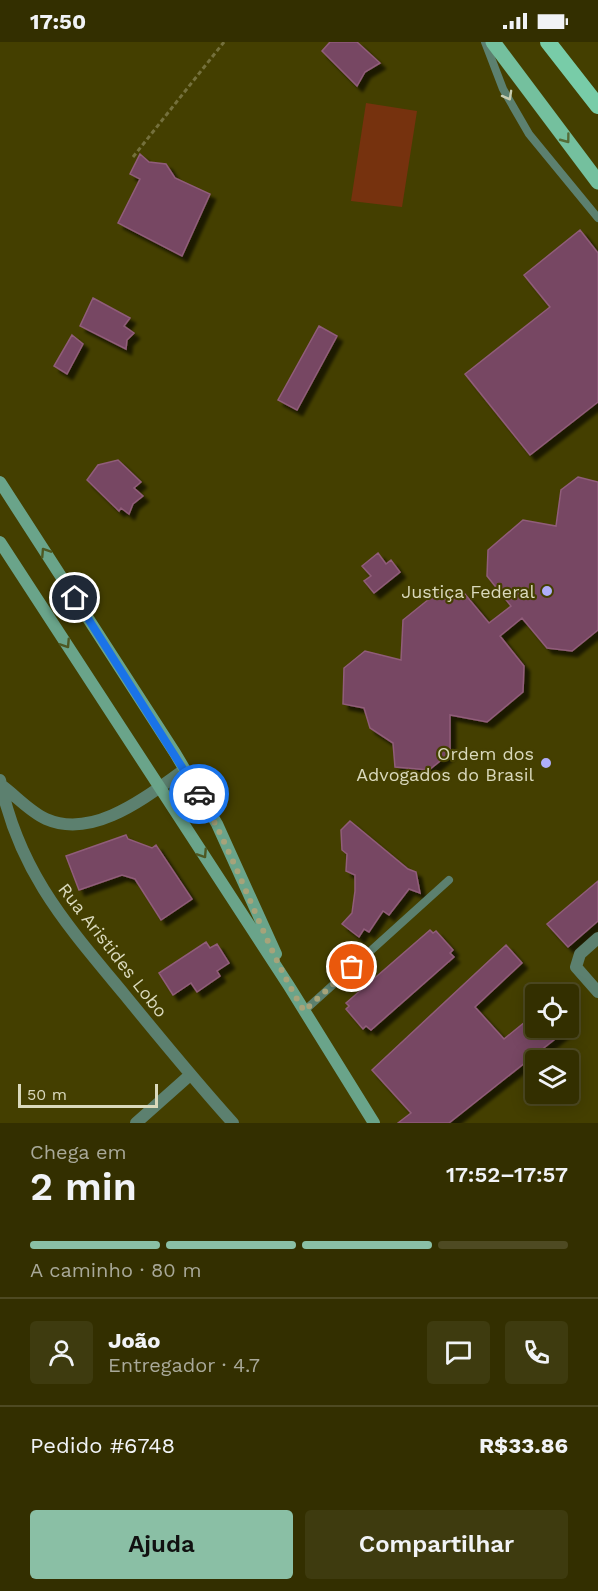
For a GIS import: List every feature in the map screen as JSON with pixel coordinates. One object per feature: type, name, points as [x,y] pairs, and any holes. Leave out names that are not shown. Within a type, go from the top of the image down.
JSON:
[{"type":"highway","points":[[549,42],[598,106]]},
{"type":"main road","points":[[493,42],[598,182]]},
{"type":"main road","points":[[0,482],[184,770],[230,850],[289,986]]},
{"type":"main road","points":[[0,542],[289,986],[374,1123]]},
{"type":"street","points":[[0,783],[44,818],[68,826],[99,821],[159,788],[184,770]]},
{"type":"street","name":"Rua Aristides Lobo","points":[[0,783],[25,858],[47,898],[190,1075],[233,1123]]},
{"type":"street","points":[[598,938],[580,954],[576,966],[598,992]]},
{"type":"street","points":[[136,1123],[190,1075]]},
{"type":"lane","points":[[485,42],[503,89],[530,134],[598,218]]},
{"type":"lane","points":[[304,1011],[449,880]]},
{"type":"path","points":[[133,157],[224,42]]},
{"type":"shaded area","points":[[366,103],[417,111],[402,207],[351,201]]},
{"type":"building","points":[[330,42],[357,42],[380,63],[365,72],[357,86],[322,51]]},
{"type":"building","points":[[140,154],[149,162],[166,164],[175,178],[210,194],[182,256],[118,223],[140,179],[130,174]]},
{"type":"building","points":[[580,230],[598,253],[598,402],[530,455],[465,374],[550,307],[524,275]]},
{"type":"building","points":[[93,298],[130,318],[124,326],[134,333],[127,340],[126,349],[80,326]]},
{"type":"building","points":[[319,326],[337,336],[297,410],[278,400]]},
{"type":"building","points":[[72,335],[83,344],[67,374],[54,366]]},
{"type":"building","points":[[118,460],[141,482],[134,488],[143,496],[133,504],[129,514],[121,508],[119,511],[87,480],[98,465]]},
{"type":"building","points":[[578,477],[598,482],[598,630],[572,651],[547,648],[522,618],[500,636],[524,666],[523,692],[487,722],[450,715],[450,753],[429,770],[395,767],[393,743],[370,728],[364,708],[343,704],[344,668],[365,651],[401,660],[403,620],[439,591],[464,593],[489,623],[511,606],[487,576],[488,550],[523,520],[556,526],[561,490]]},
{"type":"building","points":[[378,553],[386,564],[391,560],[400,572],[374,593],[364,581],[371,576],[362,566]]},
{"type":"building","points":[[350,821],[408,869],[416,872],[420,893],[409,889],[389,915],[383,911],[369,932],[364,929],[359,937],[342,924],[352,913],[355,891],[355,875],[346,871],[347,854],[342,850],[341,830]]},
{"type":"building","points":[[126,835],[128,839],[152,848],[156,845],[192,899],[161,920],[135,879],[122,875],[79,890],[66,856]]},
{"type":"building","points":[[598,881],[598,921],[568,947],[547,924]]},
{"type":"building","points":[[430,930],[433,933],[436,931],[453,950],[450,953],[454,957],[371,1030],[366,1026],[363,1029],[346,1009],[349,1006],[346,1003]]},
{"type":"building","points":[[206,942],[210,948],[217,944],[229,963],[217,971],[220,976],[197,992],[191,983],[173,995],[159,973]]},
{"type":"building","points":[[506,945],[522,963],[475,1007],[504,1039],[525,1022],[525,1038],[556,1038],[541,1050],[525,1050],[525,1063],[449,1123],[398,1123],[411,1113],[372,1070]]},
{"type":"way so far","points":[[199,794],[230,850],[289,986],[304,1011],[352,967]]},
{"type":"place","name":"Justiça Federal","points":[[547,591]]},
{"type":"place","name":"Ordem dos Advogados do Brasil","points":[[546,763]]},
{"type":"route","points":[[75,598],[199,794]]}]
